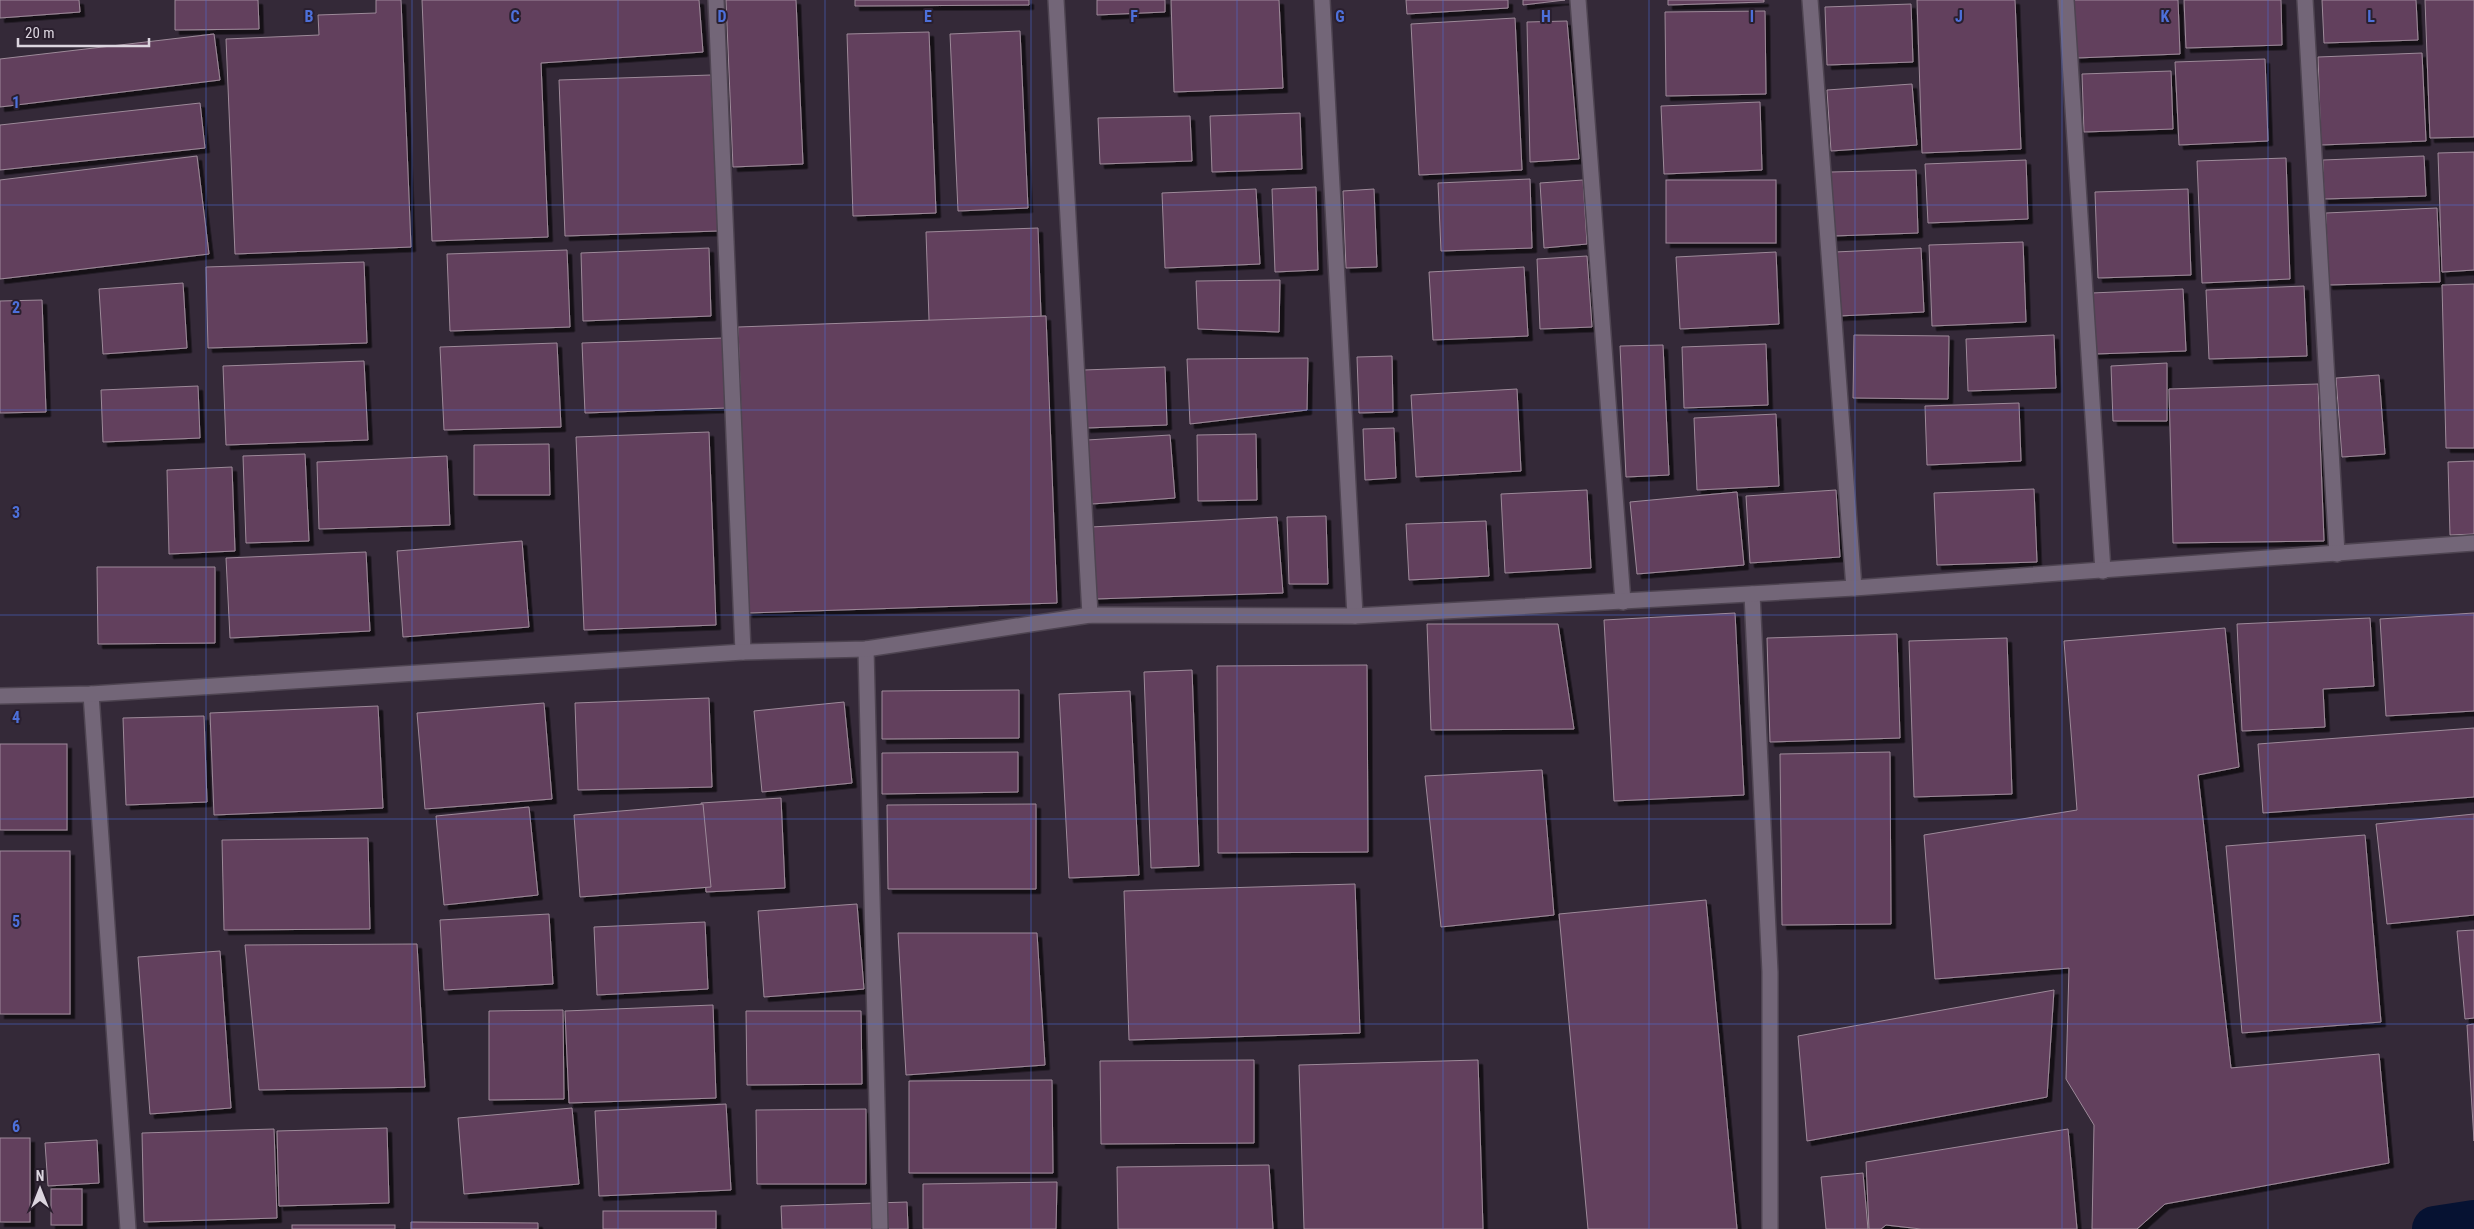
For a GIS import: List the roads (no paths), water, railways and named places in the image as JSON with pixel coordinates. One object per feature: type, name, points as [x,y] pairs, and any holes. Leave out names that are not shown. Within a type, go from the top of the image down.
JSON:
[{"type":"street","points":[[716,0],[743,652]]},
{"type":"street","points":[[1056,0],[1090,615]]},
{"type":"street","points":[[1322,0],[1355,616]]},
{"type":"street","points":[[1578,0],[1623,602]]},
{"type":"street","points":[[1810,0],[1854,588]]},
{"type":"street","points":[[2066,0],[2103,571]]},
{"type":"street","points":[[2305,0],[2338,554]]},
{"type":"street","points":[[0,696],[90,694],[743,652],[866,648],[1090,615],[1355,616],[1854,588],[2474,544]]},
{"type":"street","points":[[1752,594],[1770,972],[1770,1229]]},
{"type":"street","points":[[866,648],[880,1229]]},
{"type":"street","points":[[90,694],[116,1038],[128,1229]]},
{"type":"waterway","points":[[2435,1229],[2474,1223]]}]
